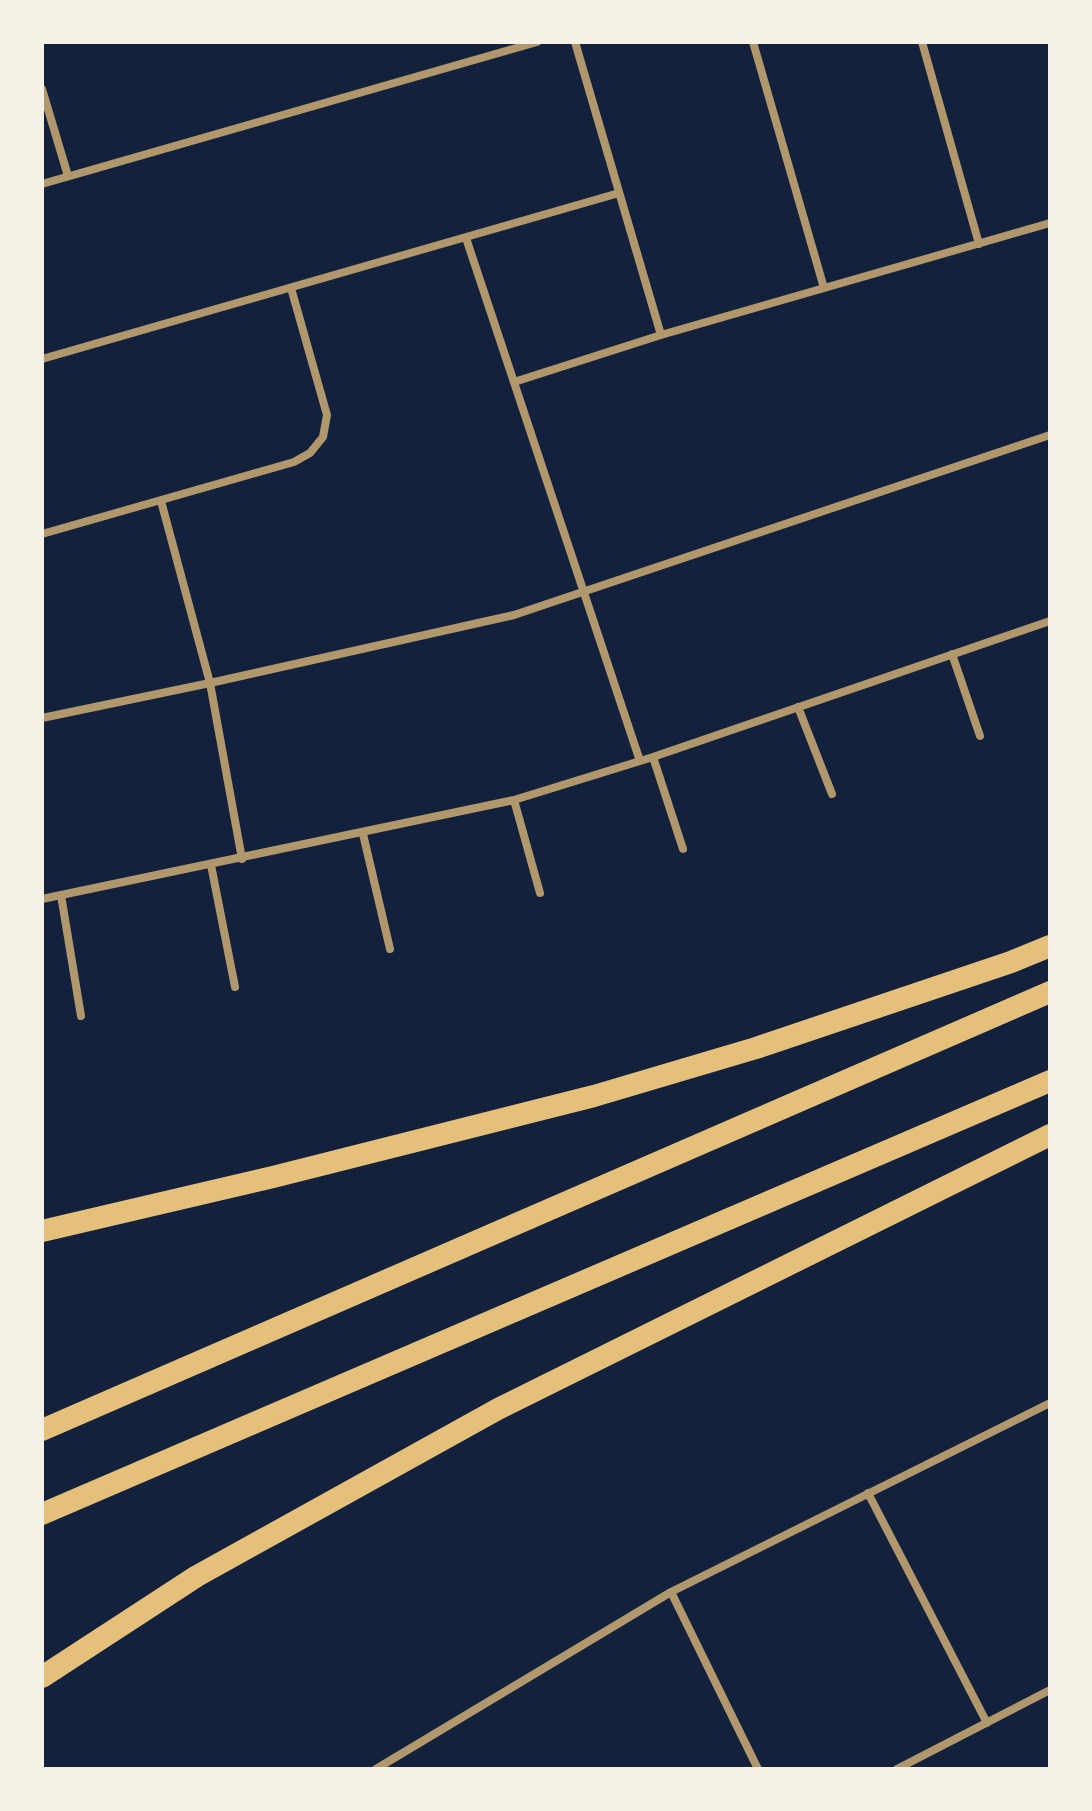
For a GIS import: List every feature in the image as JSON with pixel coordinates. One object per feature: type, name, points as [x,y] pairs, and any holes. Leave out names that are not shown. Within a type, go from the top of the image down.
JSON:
[{"type":"highway","points":[[42,1231],[594,1096],[756,1048],[1050,946]]},
{"type":"highway","points":[[42,1430],[1050,992]]},
{"type":"highway","points":[[42,1514],[1050,1081]]},
{"type":"highway","points":[[42,1677],[197,1576],[498,1409],[1050,1135]]},
{"type":"street","points":[[42,184],[537,42]]},
{"type":"street","points":[[575,42],[661,335]]},
{"type":"street","points":[[753,42],[824,288]]},
{"type":"street","points":[[922,42],[979,244]]},
{"type":"street","points":[[42,89],[68,176]]},
{"type":"street","points":[[42,359],[619,193]]},
{"type":"street","points":[[514,382],[661,335],[1050,223]]},
{"type":"street","points":[[466,238],[640,761]]},
{"type":"street","points":[[42,534],[294,462],[317,447],[327,427],[327,415],[291,288]]},
{"type":"street","points":[[42,718],[514,615],[1050,435]]},
{"type":"street","points":[[161,501],[210,683],[242,859]]},
{"type":"street","points":[[42,899],[514,800],[653,757],[1050,621]]},
{"type":"street","points":[[952,654],[980,736]]},
{"type":"street","points":[[798,707],[832,794]]},
{"type":"street","points":[[653,757],[683,849]]},
{"type":"street","points":[[514,800],[540,893]]},
{"type":"street","points":[[363,834],[390,949]]},
{"type":"street","points":[[211,865],[235,987]]},
{"type":"street","points":[[61,895],[81,1016]]},
{"type":"street","points":[[376,1769],[671,1592],[1050,1403]]},
{"type":"street","points":[[868,1493],[987,1723]]},
{"type":"street","points":[[671,1592],[758,1769]]},
{"type":"street","points":[[897,1769],[1050,1690]]}]
